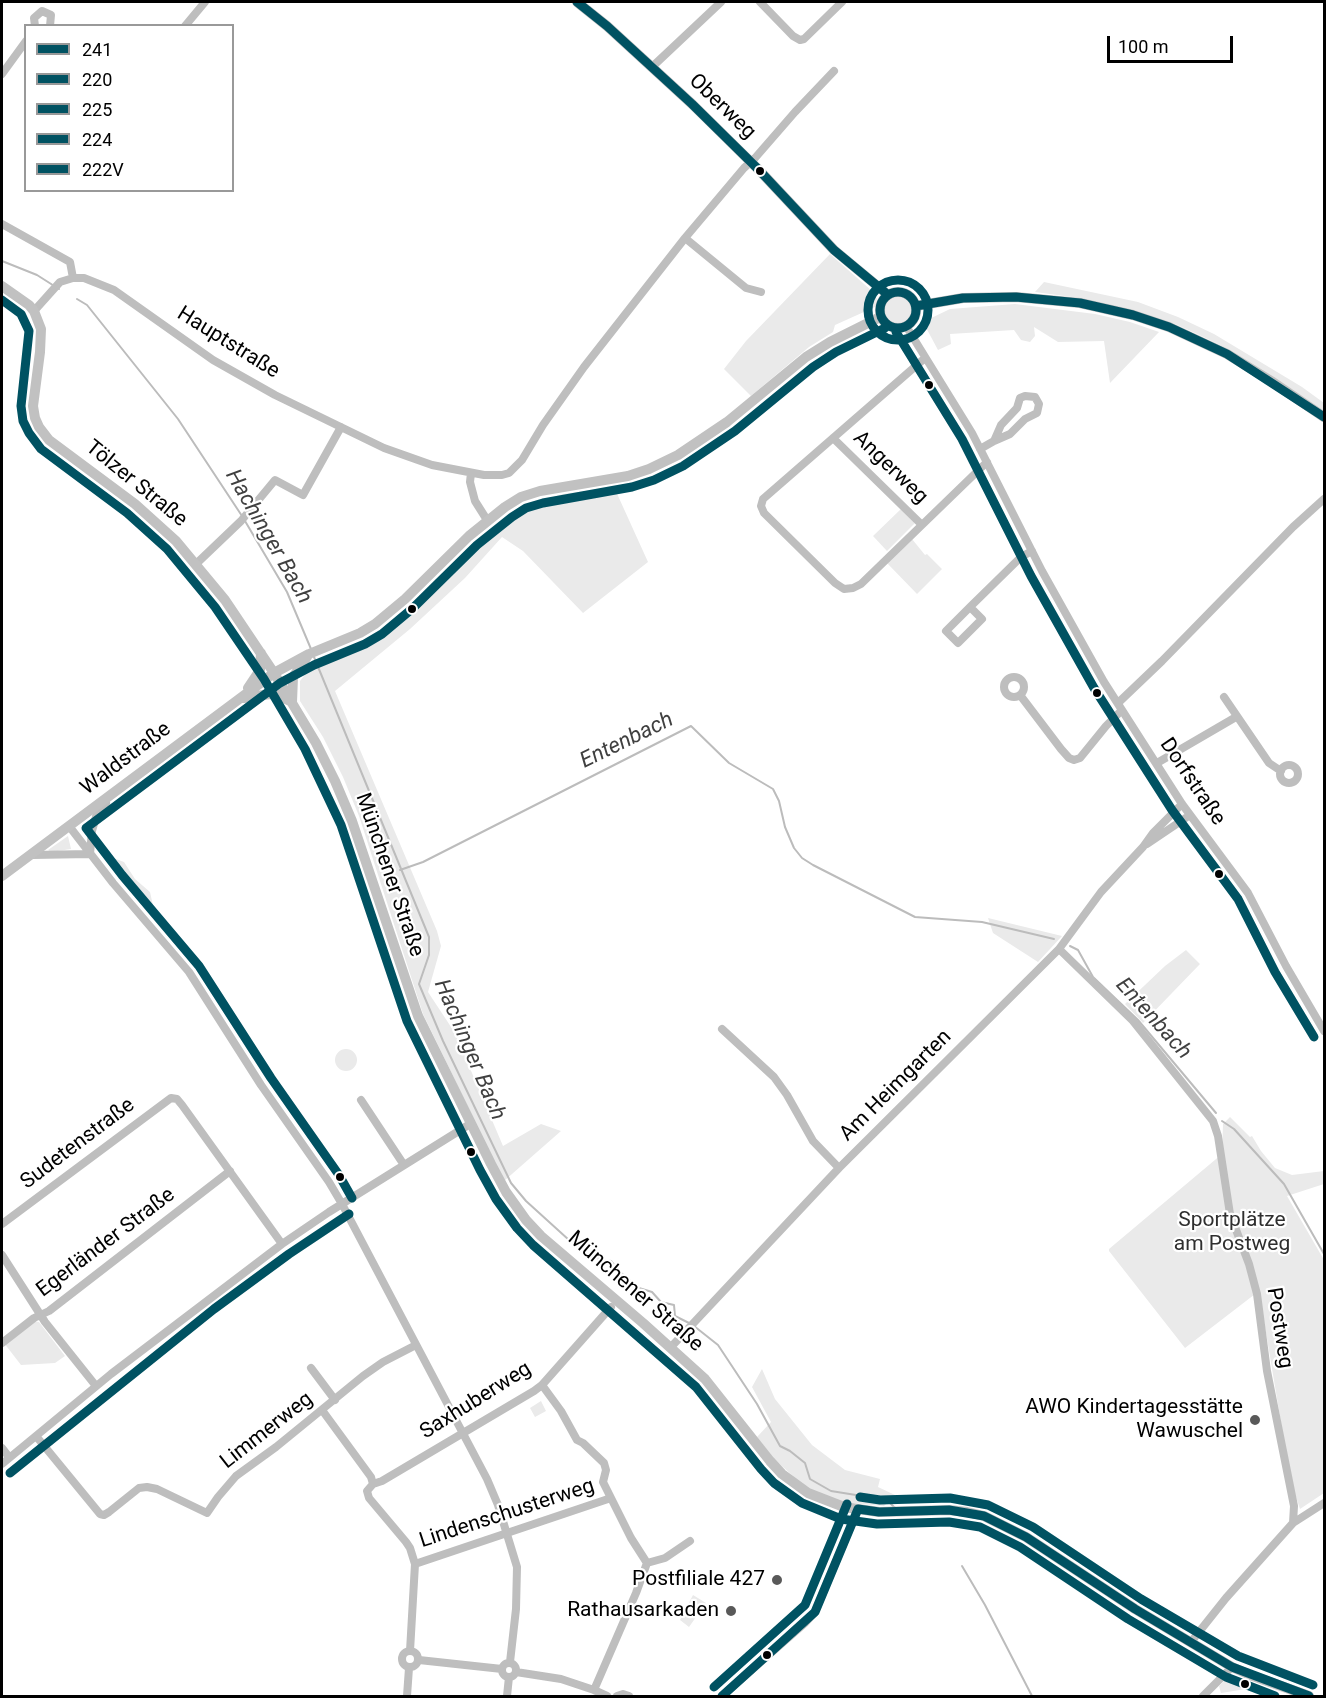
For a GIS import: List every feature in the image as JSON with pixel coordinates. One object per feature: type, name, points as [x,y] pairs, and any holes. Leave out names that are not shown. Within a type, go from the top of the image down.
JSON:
[{"type":"main road","name":"Oberweg","points":[[578,2],[652,67],[750,162],[834,249],[887,294]]},
{"type":"main road","points":[[2,286],[34,311]]},
{"type":"main road","points":[[894,292],[905,293],[916,306],[914,318],[901,328],[891,327],[880,316],[879,306],[887,294],[894,292]]},
{"type":"main road","points":[[916,306],[980,297],[1016,297],[1080,303],[1133,315],[1168,327],[1227,354],[1324,417]]},
{"type":"main road","name":"Tölzer Straße","points":[[34,311],[41,339],[33,406],[39,427],[49,440],[113,487],[176,541],[225,600],[274,673]]},
{"type":"main road","name":"Waldstraße","points":[[2,876],[274,673],[309,654],[360,633],[389,614],[487,520],[521,497],[540,491],[628,476],[678,455],[727,422],[806,357],[880,316]]},
{"type":"main road","points":[[235,701],[252,684],[260,670],[261,653]]},
{"type":"main road","points":[[235,701],[270,694],[292,702],[293,677],[309,654]]},
{"type":"main road","name":"Münchener Straße","points":[[274,673],[335,781],[352,821],[418,1016],[470,1124],[506,1192],[526,1220],[670,1347],[717,1393],[782,1474],[798,1487],[816,1497],[844,1507],[879,1512],[967,1512],[984,1516],[1005,1526],[1135,1609],[1232,1667]]},
{"type":"main road","points":[[1232,1667],[1309,1696]]},
{"type":"street","points":[[187,24],[204,2]]},
{"type":"street","points":[[652,67],[721,2]]},
{"type":"street","points":[[760,2],[793,36],[800,40],[804,39],[842,2]]},
{"type":"street","points":[[35,24],[34,18],[42,11],[51,15],[50,24]]},
{"type":"street","points":[[2,74],[24,44]]},
{"type":"street","name":"Hauptstraße","points":[[73,278],[84,278],[114,290],[213,360],[400,455],[432,465],[471,473],[502,475],[514,469],[584,368],[685,238],[744,168],[834,71]]},
{"type":"street","points":[[2,224],[69,262],[73,278],[57,285],[34,311]]},
{"type":"street","points":[[685,238],[746,288],[761,292]]},
{"type":"street","name":"Dorfstraße","points":[[906,326],[980,449],[1089,656],[1182,804],[1248,893],[1286,966],[1324,1031]]},
{"type":"street","points":[[926,358],[763,499],[761,506],[764,513],[844,589],[853,588],[861,584],[987,462]]},
{"type":"street","points":[[980,449],[1010,434],[1025,418],[1037,413],[1039,404],[1035,397],[1020,398],[1017,408],[1001,425],[994,441]]},
{"type":"street","points":[[196,564],[244,518],[275,480],[303,495],[341,427]]},
{"type":"street","name":"Angerweg","points":[[833,438],[921,524]]},
{"type":"street","points":[[471,473],[470,483],[475,501],[487,520]]},
{"type":"street","points":[[1020,695],[1069,758],[1074,760],[1080,758],[1120,707],[1162,661],[1293,527],[1324,499]]},
{"type":"street","points":[[970,607],[982,619],[958,643],[946,631],[970,607],[1021,557],[1032,550]]},
{"type":"street","points":[[1224,697],[1269,763],[1281,771]]},
{"type":"street","points":[[1157,763],[1236,717]]},
{"type":"street","points":[[90,854],[92,831],[97,813],[114,792]]},
{"type":"street","name":"Am Heimgarten","points":[[670,1347],[839,1168],[1059,949],[1101,892],[1143,847],[1152,832],[1182,804]]},
{"type":"street","name":"Am Heimgarten","points":[[1143,847],[1190,815]]},
{"type":"street","points":[[69,826],[196,981],[261,1085],[342,1204],[487,1479],[507,1532],[517,1567],[516,1609],[510,1662]]},
{"type":"street","points":[[31,855],[90,854]]},
{"type":"street","name":"Postweg","points":[[1059,949],[1133,1021],[1213,1121],[1218,1136],[1230,1214],[1249,1264],[1257,1294],[1267,1371],[1294,1506],[1293,1523]]},
{"type":"street","points":[[722,1029],[774,1077],[813,1141],[839,1168]]},
{"type":"street","name":"Sudetenstraße","points":[[2,1224],[171,1098],[177,1099],[230,1171]]},
{"type":"street","points":[[361,1100],[404,1165]]},
{"type":"street","points":[[2,1464],[96,1386],[282,1244],[470,1124]]},
{"type":"street","points":[[230,1171],[282,1244]]},
{"type":"street","name":"Egerländer Straße","points":[[2,1343],[65,1300],[230,1171]]},
{"type":"street","points":[[2,1255],[40,1315],[96,1386]]},
{"type":"street","name":"Saxhuberweg","points":[[373,1484],[382,1481],[542,1385],[611,1307]]},
{"type":"street","name":"Limmerweg","points":[[36,1436],[100,1515],[105,1515],[139,1488],[147,1487],[157,1489],[207,1513],[236,1476],[383,1362],[416,1345]]},
{"type":"street","name":"Limmerweg","points":[[311,1368],[335,1400]]},
{"type":"street","points":[[542,1385],[561,1411],[577,1440],[604,1463],[606,1470],[603,1482],[631,1539],[647,1563]]},
{"type":"street","points":[[322,1410],[371,1477],[373,1484],[367,1491],[369,1497],[406,1542],[415,1564],[411,1651]]},
{"type":"street","points":[[2,1448],[9,1458]]},
{"type":"street","name":"Lindenschusterweg","points":[[415,1564],[611,1498]]},
{"type":"street","points":[[1191,1642],[1232,1591],[1293,1523],[1324,1503]]},
{"type":"street","points":[[722,1696],[805,1623],[814,1612],[858,1509]]},
{"type":"street","points":[[647,1563],[664,1558],[690,1541]]},
{"type":"street","points":[[594,1690],[629,1612],[647,1563]]},
{"type":"street","points":[[411,1651],[418,1655],[419,1660],[414,1667],[409,1668],[404,1665],[402,1657],[411,1651]]},
{"type":"street","points":[[419,1660],[502,1669]]},
{"type":"street","points":[[502,1669],[510,1662]]},
{"type":"street","points":[[510,1662],[515,1665],[516,1672]]},
{"type":"street","points":[[1203,1696],[1232,1667]]},
{"type":"street","points":[[407,1696],[409,1668]]},
{"type":"street","points":[[502,1669],[509,1677]]},
{"type":"street","points":[[516,1672],[561,1679],[607,1696]]},
{"type":"street","points":[[509,1677],[516,1672]]},
{"type":"street","points":[[507,1696],[509,1677]]},
{"type":"street","points":[[617,1696],[623,1694],[629,1696]]},
{"type":"green space","points":[[830,254],[872,291],[877,299],[875,307],[835,325],[833,332],[809,347],[751,396],[724,369],[746,341]]},
{"type":"green space","points":[[1044,282],[1138,302],[1178,317],[1214,334],[1302,387],[1324,403],[1324,412],[1220,345],[1195,333],[1175,324],[1079,298],[1035,292]]},
{"type":"green space","points":[[898,297],[907,301],[911,310],[907,319],[898,323],[889,319],[885,310],[889,301]]},
{"type":"green space","points":[[1015,304],[1095,314],[1159,332],[1110,383],[1104,341],[1058,342],[1034,327],[1035,336],[1030,342],[1021,340],[1014,330],[950,334],[951,344],[938,350],[923,322],[950,309]]},
{"type":"green space","points":[[614,487],[648,562],[583,613],[523,551],[502,537],[465,578],[410,629],[335,691],[437,931],[441,946],[428,992],[455,1033],[503,1146],[541,1124],[561,1131],[504,1181],[423,1014],[359,816],[323,737],[300,701],[300,681],[311,667],[355,650],[394,626],[493,531],[526,505],[563,494]]},
{"type":"green space","points":[[901,509],[915,523],[887,551],[873,536]]},
{"type":"green space","points":[[912,539],[925,555],[927,554],[942,569],[917,594],[887,563]]},
{"type":"green space","points":[[68,836],[71,849],[51,852],[48,850]]},
{"type":"green space","points":[[113,858],[124,862],[135,879],[150,892],[154,910],[130,884]]},
{"type":"green space","points":[[988,918],[1062,936],[1038,962],[993,933]]},
{"type":"green space","points":[[1186,950],[1200,964],[1143,1023],[1125,1004],[1165,966]]},
{"type":"green space","points":[[342,1049],[350,1049],[357,1056],[357,1064],[350,1071],[342,1071],[335,1064],[335,1056]]},
{"type":"green space","name":"Sportplätze am Postweg","points":[[1230,1117],[1250,1137],[1252,1136],[1275,1168],[1292,1175],[1324,1171],[1324,1184],[1287,1196],[1324,1260],[1324,1493],[1300,1509],[1291,1482],[1259,1291],[1185,1348],[1109,1251],[1222,1154],[1223,1124]]},
{"type":"green space","points":[[34,1321],[39,1322],[65,1356],[55,1363],[21,1365],[4,1343]]},
{"type":"green space","points":[[762,1369],[775,1399],[812,1445],[845,1470],[880,1479],[878,1487],[895,1495],[884,1506],[841,1502],[822,1496],[803,1485],[774,1459],[757,1437],[771,1422],[752,1387]]},
{"type":"green space","points":[[541,1401],[546,1411],[535,1417],[530,1408]]},
{"type":"green space","points":[[693,1595],[706,1603],[689,1627],[680,1620]]},
{"type":"green space","points":[[1236,1678],[1249,1683],[1246,1689],[1221,1693],[1219,1686],[1224,1681]]},
{"type":"waterway","name":"Hachinger Bach","points":[[2,261],[37,275],[59,289]]},
{"type":"waterway","name":"Hachinger Bach","points":[[77,299],[87,305],[178,419],[242,516]]},
{"type":"waterway","name":"Hachinger Bach","points":[[245,521],[287,592],[311,649]]},
{"type":"waterway","name":"Hachinger Bach","points":[[314,657],[429,937],[429,955],[419,984],[443,1041],[511,1183],[526,1201],[580,1250],[590,1257],[611,1261],[639,1288],[652,1292],[661,1302],[674,1305],[675,1316],[689,1323]]},
{"type":"waterway","name":"Entenbach","points":[[400,870],[423,862],[691,726],[729,763],[773,789],[794,848],[802,858],[813,865],[915,917],[982,922],[1054,939]]},
{"type":"waterway","name":"Entenbach","points":[[1070,946],[1078,950],[1093,977],[1138,1020],[1216,1113]]},
{"type":"waterway","points":[[1222,1121],[1234,1129],[1284,1184],[1324,1254]]},
{"type":"waterway","name":"Hachinger Bach","points":[[694,1326],[718,1345],[757,1404],[780,1446],[805,1463],[810,1479],[831,1491],[887,1500],[895,1508]]},
{"type":"waterway","name":"Hachinger Bach","points":[[962,1566],[1032,1696]]},
{"type":"transit line","name":"220","points":[[577,2],[607,26],[692,104],[759,170],[834,250],[887,294]]},
{"type":"transit line","name":"225","points":[[892,280],[904,280],[915,285],[923,293],[928,310],[926,322],[915,335],[904,340],[892,340],[881,335],[873,327],[868,316],[868,304],[873,293],[881,285],[892,280]]},
{"type":"transit line","name":"220","points":[[898,292],[911,297],[916,310],[911,323],[898,328],[885,323],[880,310],[885,297],[898,292]]},
{"type":"transit line","name":"220","points":[[916,306],[963,298],[1016,297],[1080,303],[1133,315],[1169,327],[1227,354],[1324,417]]},
{"type":"transit line","name":"224","points":[[2,300],[21,314],[29,331],[21,406],[23,421],[29,433],[41,449],[127,513],[167,549],[215,607],[264,679],[305,749],[341,825],[407,1021],[480,1170],[496,1199],[517,1228],[533,1245],[696,1387],[761,1469],[774,1483],[802,1503],[841,1519],[877,1524],[949,1522],[980,1527],[1020,1547],[1128,1619],[1226,1677],[1275,1696]]},
{"type":"transit line","name":"225","points":[[352,1198],[339,1175],[271,1078],[199,966],[122,875],[86,828],[280,683],[382,634],[413,608],[477,545],[526,508],[632,487],[654,480],[683,466],[735,431],[813,367],[836,352],[885,328]]},
{"type":"transit line","name":"225","points":[[896,332],[962,439],[1031,576],[1094,688],[1172,810],[1238,899],[1275,972],[1314,1037]]},
{"type":"transit line","name":"225","points":[[10,1473],[214,1309],[289,1254],[349,1214]]},
{"type":"transit line","name":"222V","points":[[860,1497],[880,1500],[950,1498],[988,1505],[1033,1527],[1141,1599],[1238,1656],[1313,1685]]},
{"type":"transit line","name":"222V","points":[[714,1687],[805,1605],[847,1504]]},
{"type":"transit line","name":"241","points":[[858,1509],[879,1512],[949,1510],[984,1516],[1026,1537],[1135,1609],[1232,1667],[1309,1696]]},
{"type":"transit line","name":"241","points":[[722,1696],[815,1612],[858,1509]]},
{"type":"place","name":"AWO Kindertagesstätte Wawuschel","points":[[1255,1420]]},
{"type":"place","name":"Postfiliale 427","points":[[777,1580]]},
{"type":"place","name":"Rathausarkaden","points":[[731,1611]]}]
